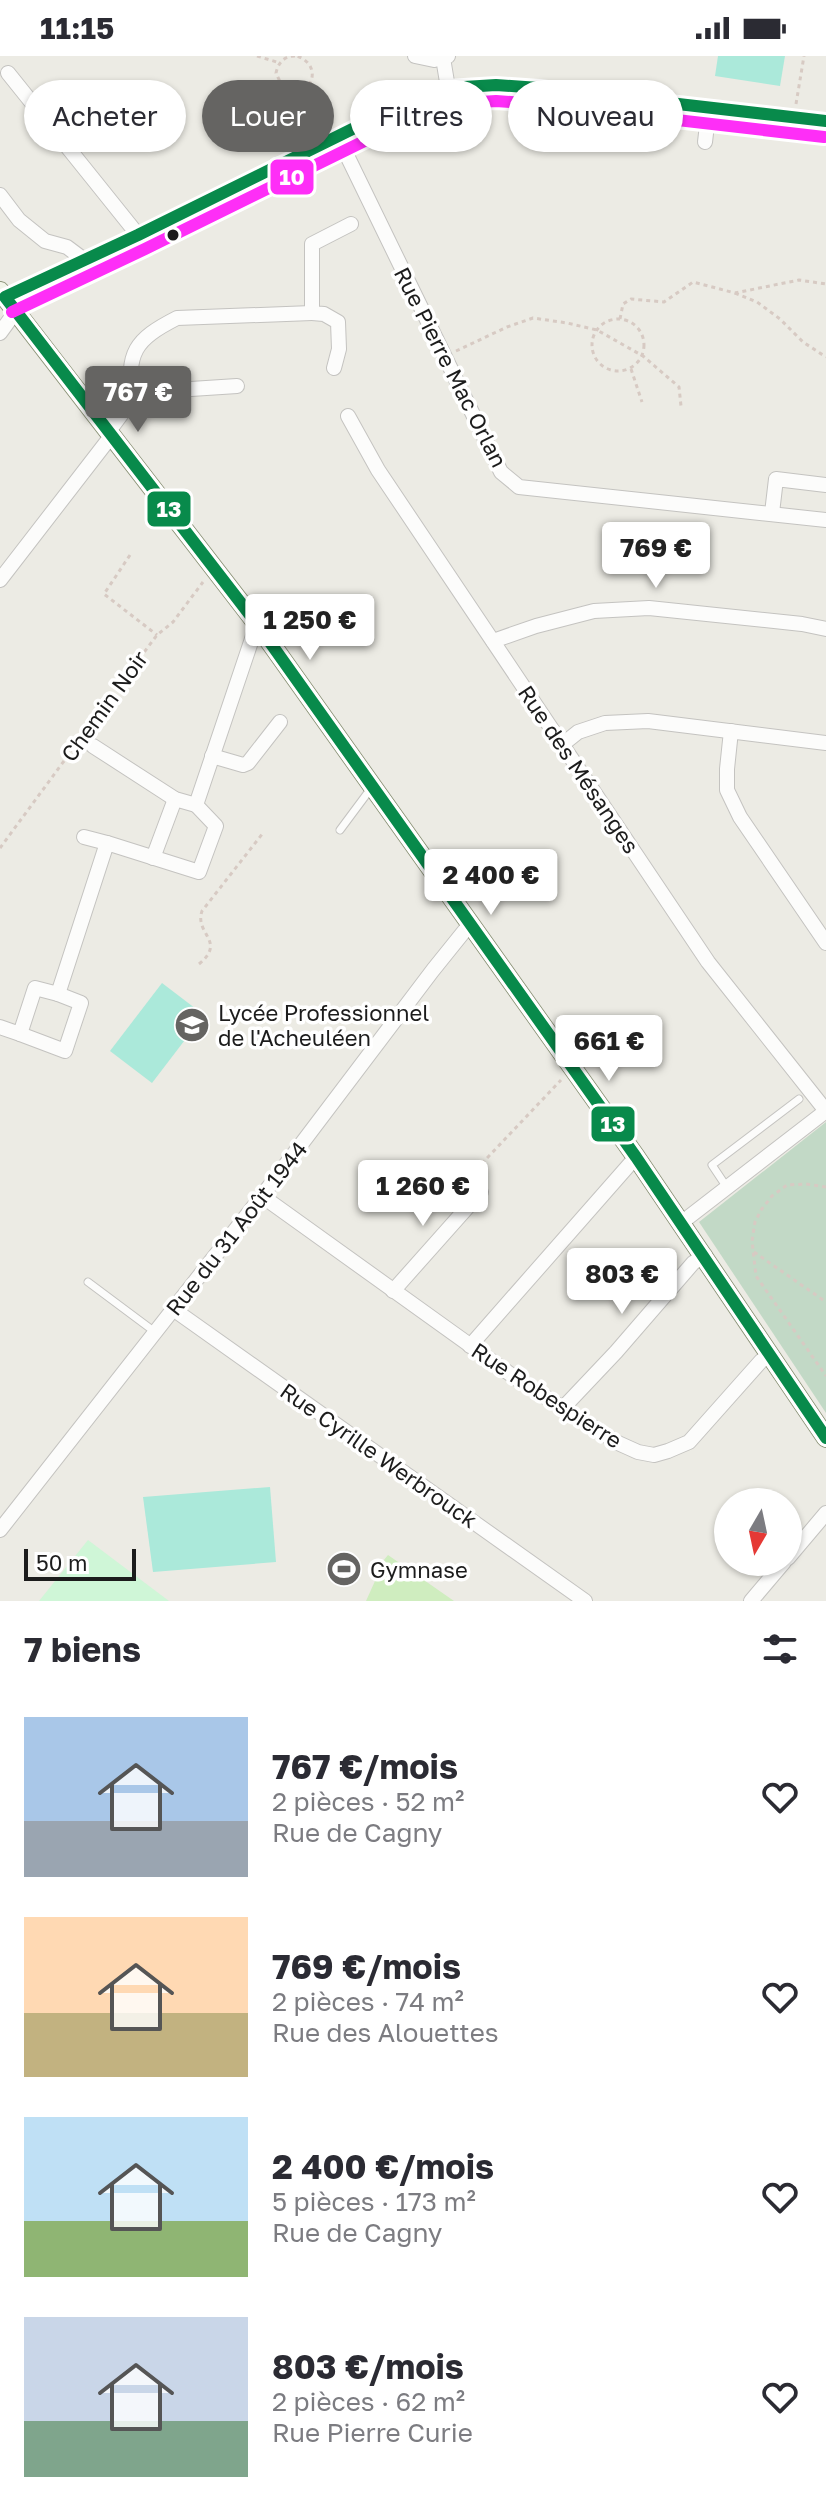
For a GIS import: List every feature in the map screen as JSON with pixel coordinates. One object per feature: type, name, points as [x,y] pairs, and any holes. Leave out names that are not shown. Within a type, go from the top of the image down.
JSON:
[{"type":"main road","points":[[7,300],[257,624],[705,1255],[826,1438]]},
{"type":"street","points":[[415,56],[425,60],[446,57],[447,80]]},
{"type":"street","points":[[8,73],[138,235]]},
{"type":"street","points":[[492,85],[826,121]]},
{"type":"street","points":[[705,142],[709,108]]},
{"type":"street","points":[[0,333],[7,300],[83,259],[350,131]]},
{"type":"street","name":"Rue Pierre Mac Orlan","points":[[338,137],[501,472],[519,487],[826,520]]},
{"type":"street","points":[[0,195],[19,220],[45,241],[67,247],[83,259]]},
{"type":"street","points":[[312,313],[312,244],[351,224]]},
{"type":"street","points":[[132,400],[129,372],[133,356],[141,342],[177,318],[324,314],[338,322],[339,349],[334,368]]},
{"type":"street","points":[[0,580],[132,400],[145,392],[237,386]]},
{"type":"street","name":"Rue des Mésanges","points":[[348,416],[378,470],[708,962],[826,1111]]},
{"type":"street","points":[[772,513],[776,479],[826,485]]},
{"type":"street","points":[[493,641],[594,611],[649,608],[826,629]]},
{"type":"street","points":[[196,805],[257,624]]},
{"type":"street","points":[[563,744],[578,732],[605,723],[648,721],[826,743]]},
{"type":"street","points":[[212,756],[243,765],[248,763],[280,722]]},
{"type":"street","points":[[731,731],[727,790],[740,817],[826,943]]},
{"type":"street","points":[[84,837],[199,872],[216,826],[196,805],[175,799],[93,746]]},
{"type":"street","points":[[153,858],[175,799]]},
{"type":"street","points":[[58,994],[107,843]]},
{"type":"street","name":"Rue du 31 Août 1944","points":[[0,1530],[470,924]]},
{"type":"street","points":[[0,1027],[65,1051],[81,1003],[35,988],[20,1034]]},
{"type":"street","points":[[681,1223],[826,1111]]},
{"type":"street","points":[[470,1346],[636,1157]]},
{"type":"street","points":[[393,1291],[481,1192]]},
{"type":"street","name":"Rue Robespierre","points":[[262,1196],[517,1379],[618,1443],[638,1452],[654,1455],[689,1442],[761,1361],[771,1354]]},
{"type":"street","points":[[563,1408],[693,1263],[705,1255]]},
{"type":"street","name":"Rue Cyrille Werbrouck","points":[[173,1309],[585,1601]]},
{"type":"street","points":[[802,1541],[826,1513]]},
{"type":"street","points":[[751,1601],[772,1576]]},
{"type":"lane","points":[[340,830],[373,787]]},
{"type":"lane","points":[[728,1188],[712,1165],[799,1099]]},
{"type":"lane","points":[[88,1282],[155,1332]]},
{"type":"path","points":[[257,56],[280,63]]},
{"type":"path","points":[[279,80],[276,73],[280,63],[296,56],[303,58],[311,67],[311,80]]},
{"type":"path","points":[[794,117],[804,56]]},
{"type":"path","points":[[735,293],[799,280],[826,284]]},
{"type":"path","points":[[620,319],[623,304],[631,299],[664,302],[693,282],[757,302],[803,342],[826,357]]},
{"type":"path","points":[[444,356],[533,318],[597,330],[643,356],[679,387],[681,406]]},
{"type":"path","points":[[611,319],[636,325],[645,339],[643,356],[631,369],[614,371],[598,363],[592,347],[597,330],[611,319]]},
{"type":"path","points":[[631,369],[642,402]]},
{"type":"path","points":[[130,555],[104,594],[157,635]]},
{"type":"path","name":"Chemin Noir","points":[[0,848],[157,635],[173,622],[214,568]]},
{"type":"path","points":[[199,964],[209,955],[211,948],[199,918],[202,911],[263,833]]},
{"type":"path","points":[[464,1190],[473,1179],[470,1176],[572,1068]]},
{"type":"path","points":[[826,1187],[787,1185],[772,1196],[761,1210],[755,1222],[752,1241],[756,1276],[826,1376]]},
{"type":"path","points":[[754,1252],[826,1302]]},
{"type":"green space","points":[[826,1122],[826,1413],[699,1222]]},
{"type":"green space","points":[[88,1540],[169,1601],[39,1601]]},
{"type":"green space","points":[[388,1555],[454,1601],[366,1601],[375,1581],[370,1577]]},
{"type":"shaded area","points":[[718,56],[785,56],[780,86],[715,76]]},
{"type":"shaded area","points":[[162,983],[204,1015],[152,1083],[110,1051]]},
{"type":"shaded area","points":[[270,1487],[276,1562],[153,1572],[143,1497]]},
{"type":"transit line","name":"13","points":[[826,121],[539,88],[496,85],[448,88],[399,106],[5,297],[257,624],[636,1157],[826,1438]]},
{"type":"transit line","name":"10","points":[[12,312],[405,121],[451,104],[496,101],[538,104],[824,137]]},
{"type":"place","name":"Lycée Professionnel de l'Acheuléen","points":[[192,1025]]},
{"type":"place","name":"Gymnase","points":[[344,1569]]}]
